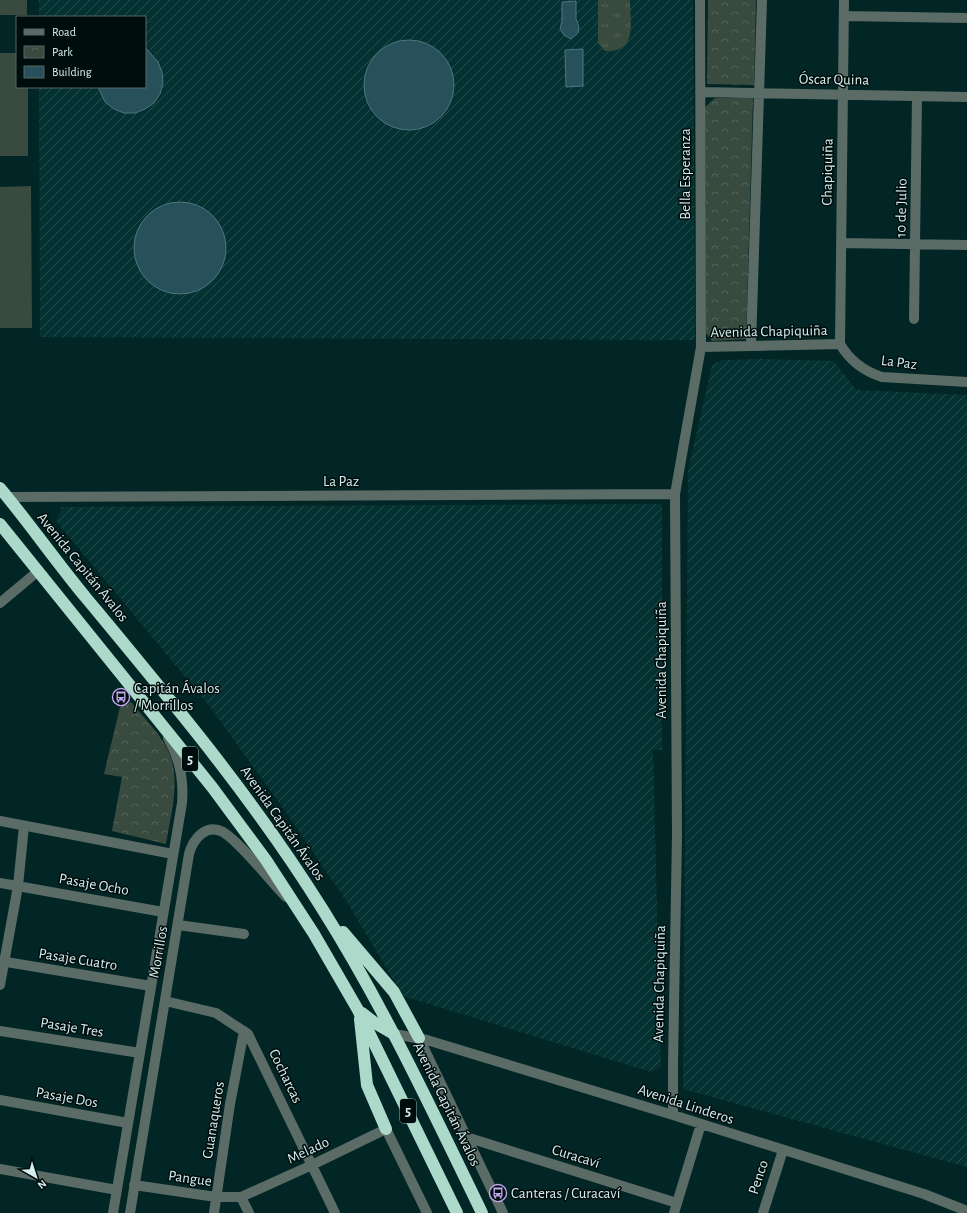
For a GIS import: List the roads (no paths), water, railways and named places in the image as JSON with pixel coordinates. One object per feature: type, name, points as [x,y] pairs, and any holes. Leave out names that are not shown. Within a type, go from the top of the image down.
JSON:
[{"type":"highway","name":"Avenida Capitán Ávalos","points":[[4,493],[79,589],[227,771],[282,846],[323,908],[394,1034],[482,1213]]},
{"type":"highway","name":"5","points":[[0,524],[250,836],[302,914],[358,1010],[458,1213]]},
{"type":"highway","points":[[323,908],[394,992],[419,1038]]},
{"type":"highway","points":[[358,1010],[375,1023],[394,1034]]},
{"type":"highway","points":[[358,1010],[367,1085],[386,1129]]},
{"type":"street","name":"Bella Esperanza","points":[[700,0],[701,347]]},
{"type":"street","points":[[751,345],[762,0]]},
{"type":"street","name":"Chapiquiña","points":[[840,344],[844,0]]},
{"type":"street","points":[[844,16],[967,18]]},
{"type":"street","name":"Óscar Quina","points":[[700,92],[967,97]]},
{"type":"street","name":"10 de Julio","points":[[914,320],[918,96]]},
{"type":"street","points":[[841,243],[967,245]]},
{"type":"street","name":"Avenida Chapiquiña","points":[[673,1115],[672,1064],[677,835],[675,494],[701,347],[840,344]]},
{"type":"street","name":"La Paz","points":[[840,344],[856,364],[872,374],[882,377],[967,382]]},
{"type":"street","name":"La Paz","points":[[4,493],[675,494]]},
{"type":"street","points":[[0,603],[37,572]]},
{"type":"street","name":"Morrillos","points":[[113,1213],[182,803],[182,775],[176,753],[158,721]]},
{"type":"street","points":[[0,821],[173,854]]},
{"type":"street","points":[[0,985],[2,961],[18,886],[24,826]]},
{"type":"street","name":"Morrillos","points":[[130,1213],[191,848],[199,835],[211,830],[222,832],[229,836],[302,914]]},
{"type":"street","name":"Pasaje Ocho","points":[[0,883],[163,912]]},
{"type":"street","points":[[178,925],[244,934]]},
{"type":"street","name":"Pasaje Cuatro","points":[[2,961],[151,986]]},
{"type":"street","name":"Cocharcas","points":[[165,1001],[216,1013],[248,1034],[335,1213]]},
{"type":"street","name":"Pasaje Tres","points":[[0,1031],[140,1053]]},
{"type":"street","name":"Guanaqueros","points":[[214,1213],[230,1104],[244,1031]]},
{"type":"street","name":"Avenida Linderos","points":[[394,1034],[419,1038],[673,1115],[924,1194],[967,1211]]},
{"type":"street","name":"Avenida Capitán Ávalos","points":[[419,1038],[503,1213]]},
{"type":"street","name":"Pasaje Dos","points":[[0,1100],[128,1123]]},
{"type":"street","points":[[674,1213],[701,1124]]},
{"type":"street","points":[[386,1129],[427,1213]]},
{"type":"street","name":"Melado","points":[[241,1197],[386,1129]]},
{"type":"street","name":"Curacaví","points":[[466,1137],[677,1203]]},
{"type":"street","name":"Penco","points":[[763,1213],[783,1150]]},
{"type":"street","points":[[0,1169],[117,1190]]},
{"type":"street","name":"Pangue","points":[[134,1185],[216,1197],[241,1197]]},
{"type":"street","points":[[241,1197],[249,1213]]},
{"type":"place","name":"Capitán Ávalos / Morrillos","points":[[121,697]]},
{"type":"place","name":"Canteras / Curacaví","points":[[498,1193]]}]
